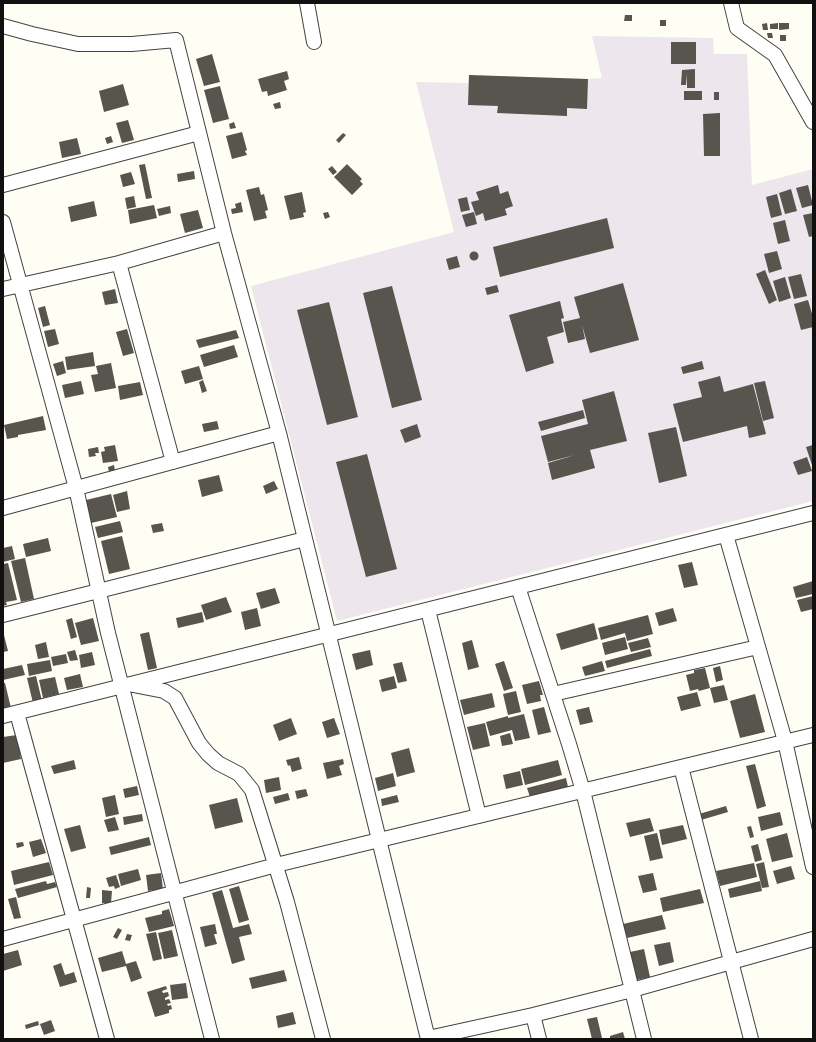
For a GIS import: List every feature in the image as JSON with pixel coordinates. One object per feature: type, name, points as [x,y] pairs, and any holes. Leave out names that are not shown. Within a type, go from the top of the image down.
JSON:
[{"type":"street","points":[[307,3],[314,42]]},
{"type":"street","points":[[731,3],[737,28],[776,55],[813,122]]},
{"type":"street","points":[[3,26],[78,44],[132,44],[176,40],[224,233],[279,433],[378,840],[428,1038],[533,1015],[632,990],[813,939]]},
{"type":"street","points":[[3,185],[199,133]]},
{"type":"street","points":[[3,222],[76,488],[98,591],[126,685],[174,892],[212,1039]]},
{"type":"street","points":[[3,289],[119,263],[224,233]]},
{"type":"street","points":[[119,263],[173,462]]},
{"type":"street","points":[[3,508],[279,433]]},
{"type":"street","points":[[3,716],[813,513]]},
{"type":"street","points":[[726,535],[810,832],[813,867]]},
{"type":"street","points":[[3,615],[305,539]]},
{"type":"street","points":[[518,587],[583,791],[644,1039]]},
{"type":"street","points":[[428,610],[479,816]]},
{"type":"street","points":[[553,694],[758,647]]},
{"type":"street","points":[[126,685],[164,691],[176,698],[199,743],[208,754],[218,763],[239,774],[252,790],[287,902],[323,1039]]},
{"type":"street","points":[[17,713],[107,1039]]},
{"type":"street","points":[[3,938],[276,865],[813,735]]},
{"type":"street","points":[[681,767],[751,1039]]},
{"type":"street","points":[[533,1015],[539,1039]]},
{"type":"shaded area","points":[[592,36],[713,38],[714,54],[747,54],[752,185],[813,169],[813,501],[337,621],[251,286],[454,232],[416,82],[468,83],[469,75],[588,79],[602,78]]},
{"type":"building","points":[[625,15],[632,15],[632,21],[624,21]]},
{"type":"building","points":[[660,20],[666,20],[666,26],[660,26]]},
{"type":"building","points":[[767,23],[768,30],[763,30],[762,24]]},
{"type":"building","points":[[778,23],[778,29],[770,29],[770,24]]},
{"type":"building","points":[[779,23],[789,23],[789,29],[779,30]]},
{"type":"building","points":[[767,33],[772,33],[773,38],[768,38]]},
{"type":"building","points":[[780,35],[786,35],[786,41],[780,41]]},
{"type":"building","points":[[671,42],[696,42],[696,64],[671,64]]},
{"type":"building","points":[[212,54],[220,82],[204,86],[196,59]]},
{"type":"building","points":[[695,69],[695,88],[687,88],[687,74],[686,85],[681,85],[682,70]]},
{"type":"building","points":[[287,71],[289,79],[284,81],[287,90],[268,96],[267,91],[262,92],[258,79]]},
{"type":"building","points":[[469,75],[588,79],[587,109],[567,108],[567,116],[497,113],[498,106],[468,105]]},
{"type":"building","points":[[123,84],[129,105],[104,112],[99,91]]},
{"type":"building","points":[[220,86],[229,119],[213,123],[204,90]]},
{"type":"building","points":[[684,91],[702,91],[702,100],[684,100]]},
{"type":"building","points":[[714,92],[719,92],[719,100],[714,100]]},
{"type":"building","points":[[280,102],[281,108],[275,109],[273,104]]},
{"type":"building","points":[[720,113],[720,156],[704,156],[703,114]]},
{"type":"building","points":[[128,120],[134,140],[122,143],[116,123]]},
{"type":"building","points":[[234,122],[236,128],[230,129],[229,124]]},
{"type":"building","points":[[242,132],[247,155],[232,159],[226,136]]},
{"type":"building","points":[[343,133],[346,135],[339,143],[336,140]]},
{"type":"building","points":[[111,136],[113,142],[107,144],[105,138]]},
{"type":"building","points":[[77,138],[81,154],[62,158],[59,142]]},
{"type":"building","points":[[145,164],[152,198],[146,199],[139,165]]},
{"type":"building","points":[[347,164],[362,179],[360,181],[363,184],[352,195],[334,177]]},
{"type":"building","points":[[332,166],[337,172],[333,175],[328,169]]},
{"type":"building","points":[[194,171],[195,179],[178,182],[177,174]]},
{"type":"building","points":[[131,172],[135,184],[123,187],[120,175]]},
{"type":"building","points":[[498,185],[500,194],[508,191],[513,206],[505,209],[507,215],[485,221],[483,213],[476,216],[471,202],[479,200],[476,192]]},
{"type":"building","points":[[808,185],[813,205],[802,208],[796,188]]},
{"type":"building","points":[[259,187],[261,195],[264,194],[268,210],[265,211],[267,218],[254,221],[246,190]]},
{"type":"building","points":[[791,189],[797,211],[785,214],[779,193]]},
{"type":"building","points":[[302,192],[306,212],[303,213],[304,217],[290,220],[284,196]]},
{"type":"building","points":[[777,194],[782,215],[771,218],[766,197]]},
{"type":"building","points":[[134,196],[136,207],[127,209],[125,198]]},
{"type":"building","points":[[467,197],[470,210],[461,212],[458,199]]},
{"type":"building","points":[[94,201],[97,216],[71,222],[68,207]]},
{"type":"building","points":[[241,202],[243,212],[232,214],[231,209],[236,208],[235,204]]},
{"type":"building","points":[[154,205],[157,218],[130,224],[128,210]]},
{"type":"building","points":[[170,206],[171,213],[159,216],[157,209]]},
{"type":"building","points":[[198,210],[203,228],[185,233],[180,214]]},
{"type":"building","points":[[328,212],[330,217],[325,219],[323,213]]},
{"type":"building","points":[[474,212],[477,224],[466,227],[462,215]]},
{"type":"building","points":[[813,213],[813,236],[809,237],[803,215]]},
{"type":"building","points":[[607,218],[614,248],[500,277],[493,247]]},
{"type":"building","points":[[785,220],[790,241],[778,244],[773,223]]},
{"type":"building","points":[[474,251],[479,256],[474,261],[469,256]]},
{"type":"building","points":[[777,251],[782,269],[769,273],[764,254]]},
{"type":"building","points":[[457,256],[460,267],[449,270],[446,259]]},
{"type":"building","points":[[765,270],[777,300],[769,304],[756,274]]},
{"type":"building","points":[[801,274],[807,296],[794,299],[788,277]]},
{"type":"building","points":[[785,277],[791,298],[779,302],[773,281]]},
{"type":"building","points":[[623,283],[639,340],[590,353],[582,325],[585,339],[568,343],[563,322],[580,318],[574,297]]},
{"type":"building","points":[[497,285],[499,292],[487,295],[485,288]]},
{"type":"building","points":[[392,286],[422,400],[392,408],[363,293]]},
{"type":"building","points":[[115,289],[118,303],[105,305],[102,292]]},
{"type":"building","points":[[808,300],[813,317],[813,327],[801,330],[794,304]]},
{"type":"building","points":[[560,301],[564,318],[561,319],[564,332],[547,337],[554,363],[526,372],[509,315]]},
{"type":"building","points":[[329,302],[358,417],[327,425],[297,310]]},
{"type":"building","points":[[45,306],[50,325],[43,327],[38,308]]},
{"type":"building","points":[[55,329],[59,344],[48,347],[44,331]]},
{"type":"building","points":[[127,329],[134,353],[123,356],[116,332]]},
{"type":"building","points":[[236,330],[239,338],[199,348],[196,340]]},
{"type":"building","points":[[234,345],[238,357],[204,367],[200,355]]},
{"type":"building","points":[[93,352],[95,366],[67,370],[65,357]]},
{"type":"building","points":[[63,361],[66,373],[57,376],[53,364]]},
{"type":"building","points":[[702,361],[704,369],[683,374],[681,367]]},
{"type":"building","points":[[111,363],[116,388],[95,392],[91,375],[98,374],[96,366]]},
{"type":"building","points":[[199,366],[203,379],[185,384],[181,371]]},
{"type":"building","points":[[720,376],[724,392],[753,384],[766,434],[749,438],[747,426],[683,442],[673,404],[702,397],[698,382]]},
{"type":"building","points":[[203,380],[207,391],[202,393],[199,382]]},
{"type":"building","points":[[81,381],[84,394],[65,398],[62,385]]},
{"type":"building","points":[[765,381],[774,418],[763,421],[754,383]]},
{"type":"building","points":[[140,382],[143,395],[120,400],[118,386]]},
{"type":"building","points":[[614,391],[627,441],[590,450],[595,468],[552,480],[548,463],[575,455],[548,462],[541,436],[588,424],[582,400]]},
{"type":"building","points":[[583,410],[585,418],[541,431],[538,422]]},
{"type":"building","points":[[43,416],[46,430],[18,435],[18,437],[7,439],[4,425]]},
{"type":"building","points":[[217,421],[219,429],[204,432],[202,424]]},
{"type":"building","points":[[417,424],[421,437],[405,443],[400,430]]},
{"type":"building","points":[[676,427],[687,476],[659,483],[648,433]]},
{"type":"building","points":[[115,445],[118,461],[103,463],[101,452],[105,451],[104,447]]},
{"type":"building","points":[[813,445],[813,468],[806,447]]},
{"type":"building","points":[[98,447],[99,453],[95,453],[96,456],[89,457],[88,449]]},
{"type":"building","points":[[367,454],[397,569],[366,577],[336,462]]},
{"type":"building","points":[[807,457],[812,471],[798,475],[793,462]]},
{"type":"building","points":[[114,465],[115,471],[109,472],[108,467]]},
{"type":"building","points":[[219,475],[223,491],[202,497],[198,480]]},
{"type":"building","points":[[274,481],[278,489],[266,494],[263,486]]},
{"type":"building","points":[[127,491],[130,509],[117,512],[113,495]]},
{"type":"building","points":[[111,494],[117,517],[91,523],[86,500]]},
{"type":"building","points":[[120,521],[123,532],[98,538],[95,527]]},
{"type":"building","points":[[162,523],[164,531],[153,533],[151,525]]},
{"type":"building","points":[[122,536],[130,569],[109,574],[101,541]]},
{"type":"building","points":[[48,538],[51,551],[26,557],[23,544]]},
{"type":"building","points":[[12,546],[15,559],[3,562],[3,548]]},
{"type":"building","points":[[25,558],[34,599],[21,602],[11,561]]},
{"type":"building","points":[[692,562],[698,585],[684,588],[678,565]]},
{"type":"building","points":[[8,563],[17,600],[6,602],[7,605],[3,606],[3,564]]},
{"type":"building","points":[[813,581],[813,594],[796,598],[793,587]]},
{"type":"building","points":[[275,588],[280,603],[261,609],[256,593]]},
{"type":"building","points":[[813,596],[813,609],[801,612],[797,600]]},
{"type":"building","points":[[226,597],[232,612],[206,620],[201,605]]},
{"type":"building","points":[[257,608],[261,626],[245,630],[241,612]]},
{"type":"building","points":[[673,608],[677,621],[659,626],[655,613]]},
{"type":"building","points":[[202,612],[204,622],[178,628],[176,618]]},
{"type":"building","points":[[648,615],[653,634],[627,641],[625,633],[601,640],[598,628]]},
{"type":"building","points":[[72,618],[77,637],[71,639],[66,620]]},
{"type":"building","points":[[93,618],[99,641],[81,645],[75,623]]},
{"type":"building","points":[[594,623],[598,639],[561,650],[556,634]]},
{"type":"building","points":[[3,631],[8,651],[3,652]]},
{"type":"building","points":[[149,632],[157,668],[148,670],[140,634]]},
{"type":"building","points":[[625,637],[628,649],[605,655],[602,643]]},
{"type":"building","points":[[648,638],[651,647],[631,652],[628,643]]},
{"type":"building","points":[[472,640],[479,667],[468,670],[462,643]]},
{"type":"building","points":[[46,642],[49,657],[38,659],[35,645]]},
{"type":"building","points":[[650,649],[652,656],[607,668],[605,661]]},
{"type":"building","points":[[75,650],[78,660],[70,661],[67,652]]},
{"type":"building","points":[[370,650],[373,665],[356,670],[352,654]]},
{"type":"building","points":[[92,652],[95,665],[81,668],[79,655]]},
{"type":"building","points":[[66,654],[68,663],[53,666],[51,657]]},
{"type":"building","points":[[50,660],[52,671],[29,676],[27,664]]},
{"type":"building","points":[[504,661],[513,688],[504,691],[495,664]]},
{"type":"building","points":[[602,661],[605,671],[585,676],[582,667]]},
{"type":"building","points":[[402,662],[407,681],[398,683],[393,664]]},
{"type":"building","points":[[22,665],[25,675],[3,680],[3,669]]},
{"type":"building","points":[[720,666],[723,680],[716,682],[713,668]]},
{"type":"building","points":[[705,668],[710,688],[699,691],[698,689],[690,691],[686,675],[694,673],[694,670]]},
{"type":"building","points":[[80,674],[83,687],[67,690],[64,678]]},
{"type":"building","points":[[36,676],[42,701],[33,703],[27,678]]},
{"type":"building","points":[[394,676],[397,688],[382,692],[379,680]]},
{"type":"building","points":[[55,677],[59,694],[43,698],[39,680]]},
{"type":"building","points":[[539,681],[543,695],[540,695],[541,701],[527,704],[522,685]]},
{"type":"building","points":[[3,683],[5,683],[11,708],[4,709]]},
{"type":"building","points":[[724,685],[728,700],[714,703],[710,688]]},
{"type":"building","points":[[516,691],[521,712],[508,715],[503,694]]},
{"type":"building","points":[[697,692],[701,706],[681,711],[677,697]]},
{"type":"building","points":[[492,693],[495,707],[464,715],[460,700]]},
{"type":"building","points":[[755,694],[765,732],[740,738],[730,701]]},
{"type":"building","points":[[544,707],[551,732],[538,735],[532,710]]},
{"type":"building","points":[[589,707],[593,722],[580,725],[576,710]]},
{"type":"building","points":[[524,714],[530,738],[515,741],[512,730],[490,736],[486,722],[508,716],[508,718]]},
{"type":"building","points":[[291,718],[297,734],[279,741],[273,725]]},
{"type":"building","points":[[334,718],[340,734],[327,738],[322,722]]},
{"type":"building","points":[[485,723],[490,746],[473,750],[467,727]]},
{"type":"building","points":[[510,733],[513,744],[502,746],[500,736]]},
{"type":"building","points":[[17,735],[21,759],[3,763],[3,737]]},
{"type":"building","points":[[409,748],[415,772],[397,777],[391,753]]},
{"type":"building","points":[[299,757],[302,769],[292,772],[290,765],[288,766],[286,760]]},
{"type":"building","points":[[343,759],[344,764],[339,766],[342,775],[327,779],[323,763]]},
{"type":"building","points":[[74,760],[76,769],[54,774],[51,766]]},
{"type":"building","points":[[558,760],[562,775],[525,785],[521,769]]},
{"type":"building","points":[[755,764],[766,806],[757,809],[746,766]]},
{"type":"building","points":[[520,771],[523,785],[506,789],[503,775]]},
{"type":"building","points":[[393,773],[396,786],[378,791],[375,778]]},
{"type":"building","points":[[279,777],[281,790],[266,793],[264,780]]},
{"type":"building","points":[[566,778],[568,787],[530,797],[527,788]]},
{"type":"building","points":[[137,786],[139,795],[125,798],[123,789]]},
{"type":"building","points":[[306,789],[308,796],[297,799],[295,791]]},
{"type":"building","points":[[288,793],[290,800],[275,804],[273,797]]},
{"type":"building","points":[[115,795],[119,814],[106,817],[102,798]]},
{"type":"building","points":[[397,795],[399,802],[382,806],[381,799]]},
{"type":"building","points":[[237,798],[243,822],[215,829],[209,805]]},
{"type":"building","points":[[726,806],[728,812],[701,820],[699,814]]},
{"type":"building","points":[[780,812],[783,825],[761,831],[758,817]]},
{"type":"building","points":[[142,814],[143,821],[124,825],[123,817]]},
{"type":"building","points":[[115,817],[119,830],[108,832],[104,820]]},
{"type":"building","points":[[650,818],[654,831],[630,837],[626,823]]},
{"type":"building","points":[[80,825],[86,848],[71,852],[64,829]]},
{"type":"building","points":[[683,825],[687,839],[662,845],[659,830]]},
{"type":"building","points":[[751,826],[754,837],[750,838],[747,827]]},
{"type":"building","points":[[657,833],[663,858],[650,861],[644,836]]},
{"type":"building","points":[[787,833],[793,857],[772,862],[766,839]]},
{"type":"building","points":[[149,837],[151,845],[111,855],[109,847]]},
{"type":"building","points":[[41,839],[46,853],[33,857],[29,842]]},
{"type":"building","points":[[23,842],[24,846],[17,848],[16,843]]},
{"type":"building","points":[[758,844],[762,860],[755,862],[751,846]]},
{"type":"building","points":[[49,862],[53,875],[14,885],[11,871]]},
{"type":"building","points":[[764,862],[769,887],[762,888],[756,864]]},
{"type":"building","points":[[754,863],[757,877],[720,886],[716,871]]},
{"type":"building","points":[[791,866],[795,879],[777,884],[773,871]]},
{"type":"building","points":[[138,869],[141,880],[121,886],[118,874]]},
{"type":"building","points":[[161,873],[163,889],[148,891],[146,875]]},
{"type":"building","points":[[653,873],[657,890],[643,893],[638,876]]},
{"type":"building","points":[[116,875],[120,887],[115,889],[114,886],[109,887],[106,878]]},
{"type":"building","points":[[46,881],[47,884],[55,882],[57,887],[18,898],[15,889]]},
{"type":"building","points":[[760,881],[762,891],[730,898],[728,889]]},
{"type":"building","points":[[239,886],[249,920],[239,923],[229,889]]},
{"type":"building","points":[[87,887],[91,888],[90,898],[86,898]]},
{"type":"building","points":[[700,889],[704,903],[663,912],[660,898]]},
{"type":"building","points":[[102,890],[112,891],[111,903],[102,903]]},
{"type":"building","points":[[222,890],[233,928],[249,924],[252,934],[239,937],[245,960],[232,964],[212,893]]},
{"type":"building","points":[[16,897],[21,918],[14,919],[8,899]]},
{"type":"building","points":[[169,909],[174,926],[149,932],[145,918],[162,914],[162,911]]},
{"type":"building","points":[[662,915],[666,929],[627,938],[623,924]]},
{"type":"building","points":[[215,924],[217,934],[214,934],[217,944],[205,947],[200,927]]},
{"type":"building","points":[[118,928],[122,930],[117,939],[113,937]]},
{"type":"building","points":[[172,930],[178,956],[164,959],[158,933]]},
{"type":"building","points":[[156,932],[162,959],[153,961],[146,934]]},
{"type":"building","points":[[127,934],[132,935],[130,941],[125,940]]},
{"type":"building","points":[[670,942],[674,962],[659,966],[654,945]]},
{"type":"building","points":[[644,949],[650,977],[637,980],[630,952]]},
{"type":"building","points":[[18,950],[22,965],[3,971],[3,954]]},
{"type":"building","points":[[122,951],[126,964],[136,961],[142,978],[131,982],[126,966],[102,972],[98,958]]},
{"type":"building","points":[[61,963],[65,975],[74,972],[77,982],[60,987],[53,966]]},
{"type":"building","points":[[284,970],[287,981],[252,989],[249,978]]},
{"type":"building","points":[[186,983],[188,998],[172,1000],[170,985]]},
{"type":"building","points":[[166,986],[167,989],[162,991],[163,993],[168,992],[169,996],[165,998],[165,1000],[169,999],[171,1003],[167,1004],[168,1006],[171,1005],[172,1009],[169,1010],[169,1013],[155,1017],[147,992]]},
{"type":"building","points":[[293,1012],[296,1024],[278,1028],[276,1016]]},
{"type":"building","points":[[597,1017],[602,1038],[592,1039],[587,1019]]},
{"type":"building","points":[[51,1020],[55,1031],[44,1035],[40,1024]]},
{"type":"building","points":[[38,1021],[39,1025],[26,1029],[25,1025]]},
{"type":"building","points":[[623,1032],[625,1039],[610,1039],[610,1036]]}]
